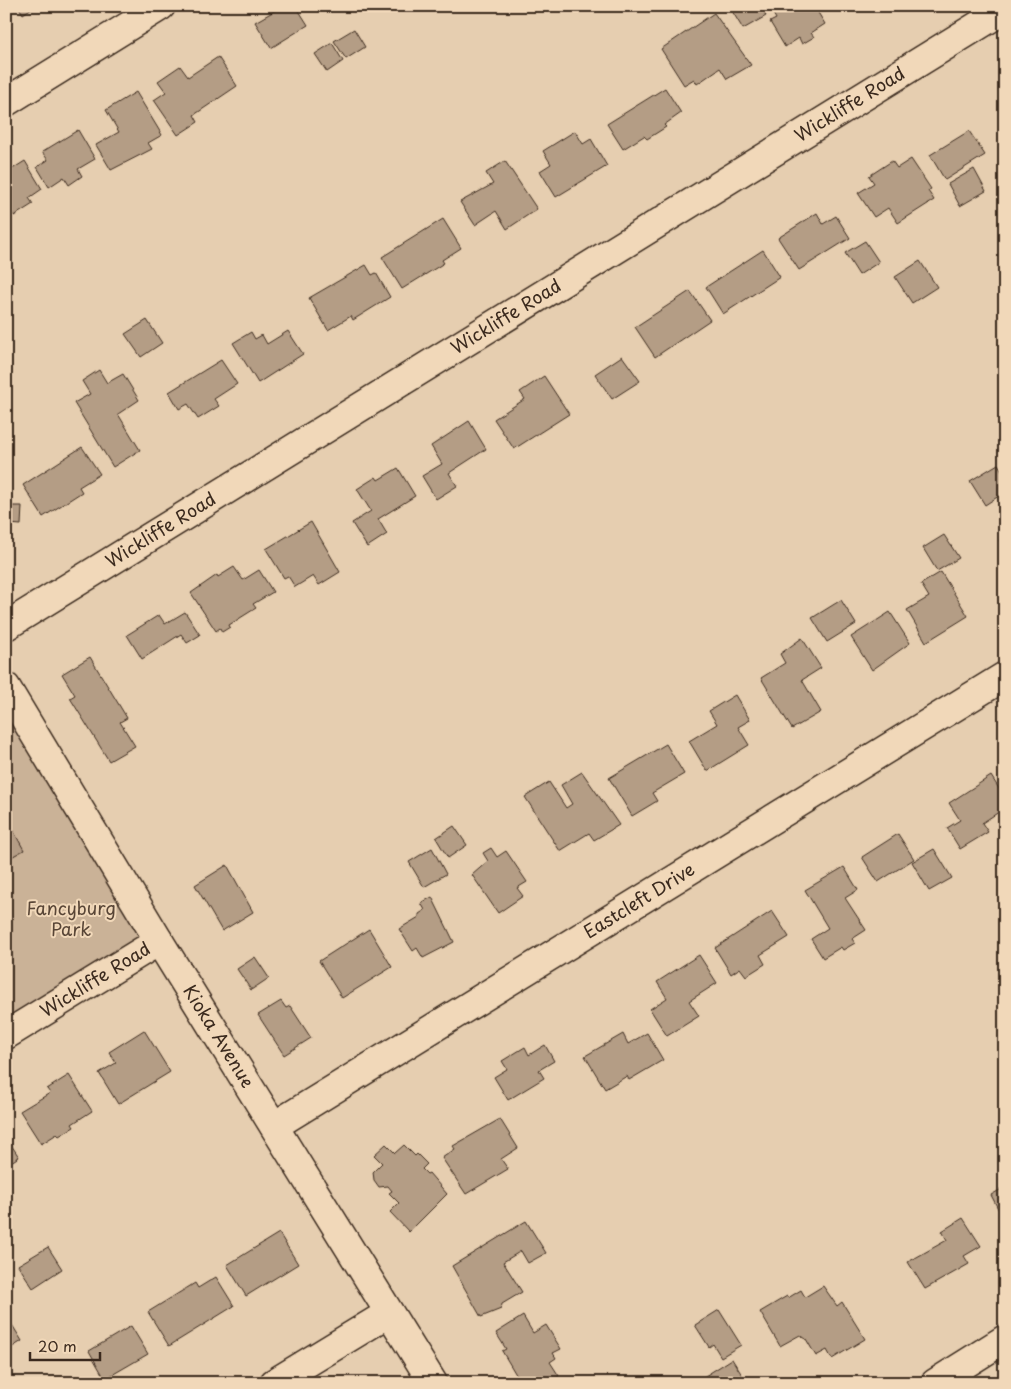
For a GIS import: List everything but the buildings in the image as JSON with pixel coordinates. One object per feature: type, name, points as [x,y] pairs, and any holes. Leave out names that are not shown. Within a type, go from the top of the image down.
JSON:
[{"type":"street","points":[[6,102],[161,6]]},
{"type":"street","name":"Wickliffe Road","points":[[6,626],[1005,9]]},
{"type":"street","name":"Eastcleft Drive","points":[[274,1126],[1005,676]]},
{"type":"street","name":"Kioka Avenue","points":[[6,688],[159,941],[433,1383]]},
{"type":"street","name":"Wickliffe Road","points":[[6,1035],[159,941]]},
{"type":"street","points":[[274,1383],[389,1313]]},
{"type":"street","points":[[935,1383],[1005,1340]]},
{"type":"green space","name":"Fancyburg Park","points":[[6,687],[159,941],[6,1035]]}]
